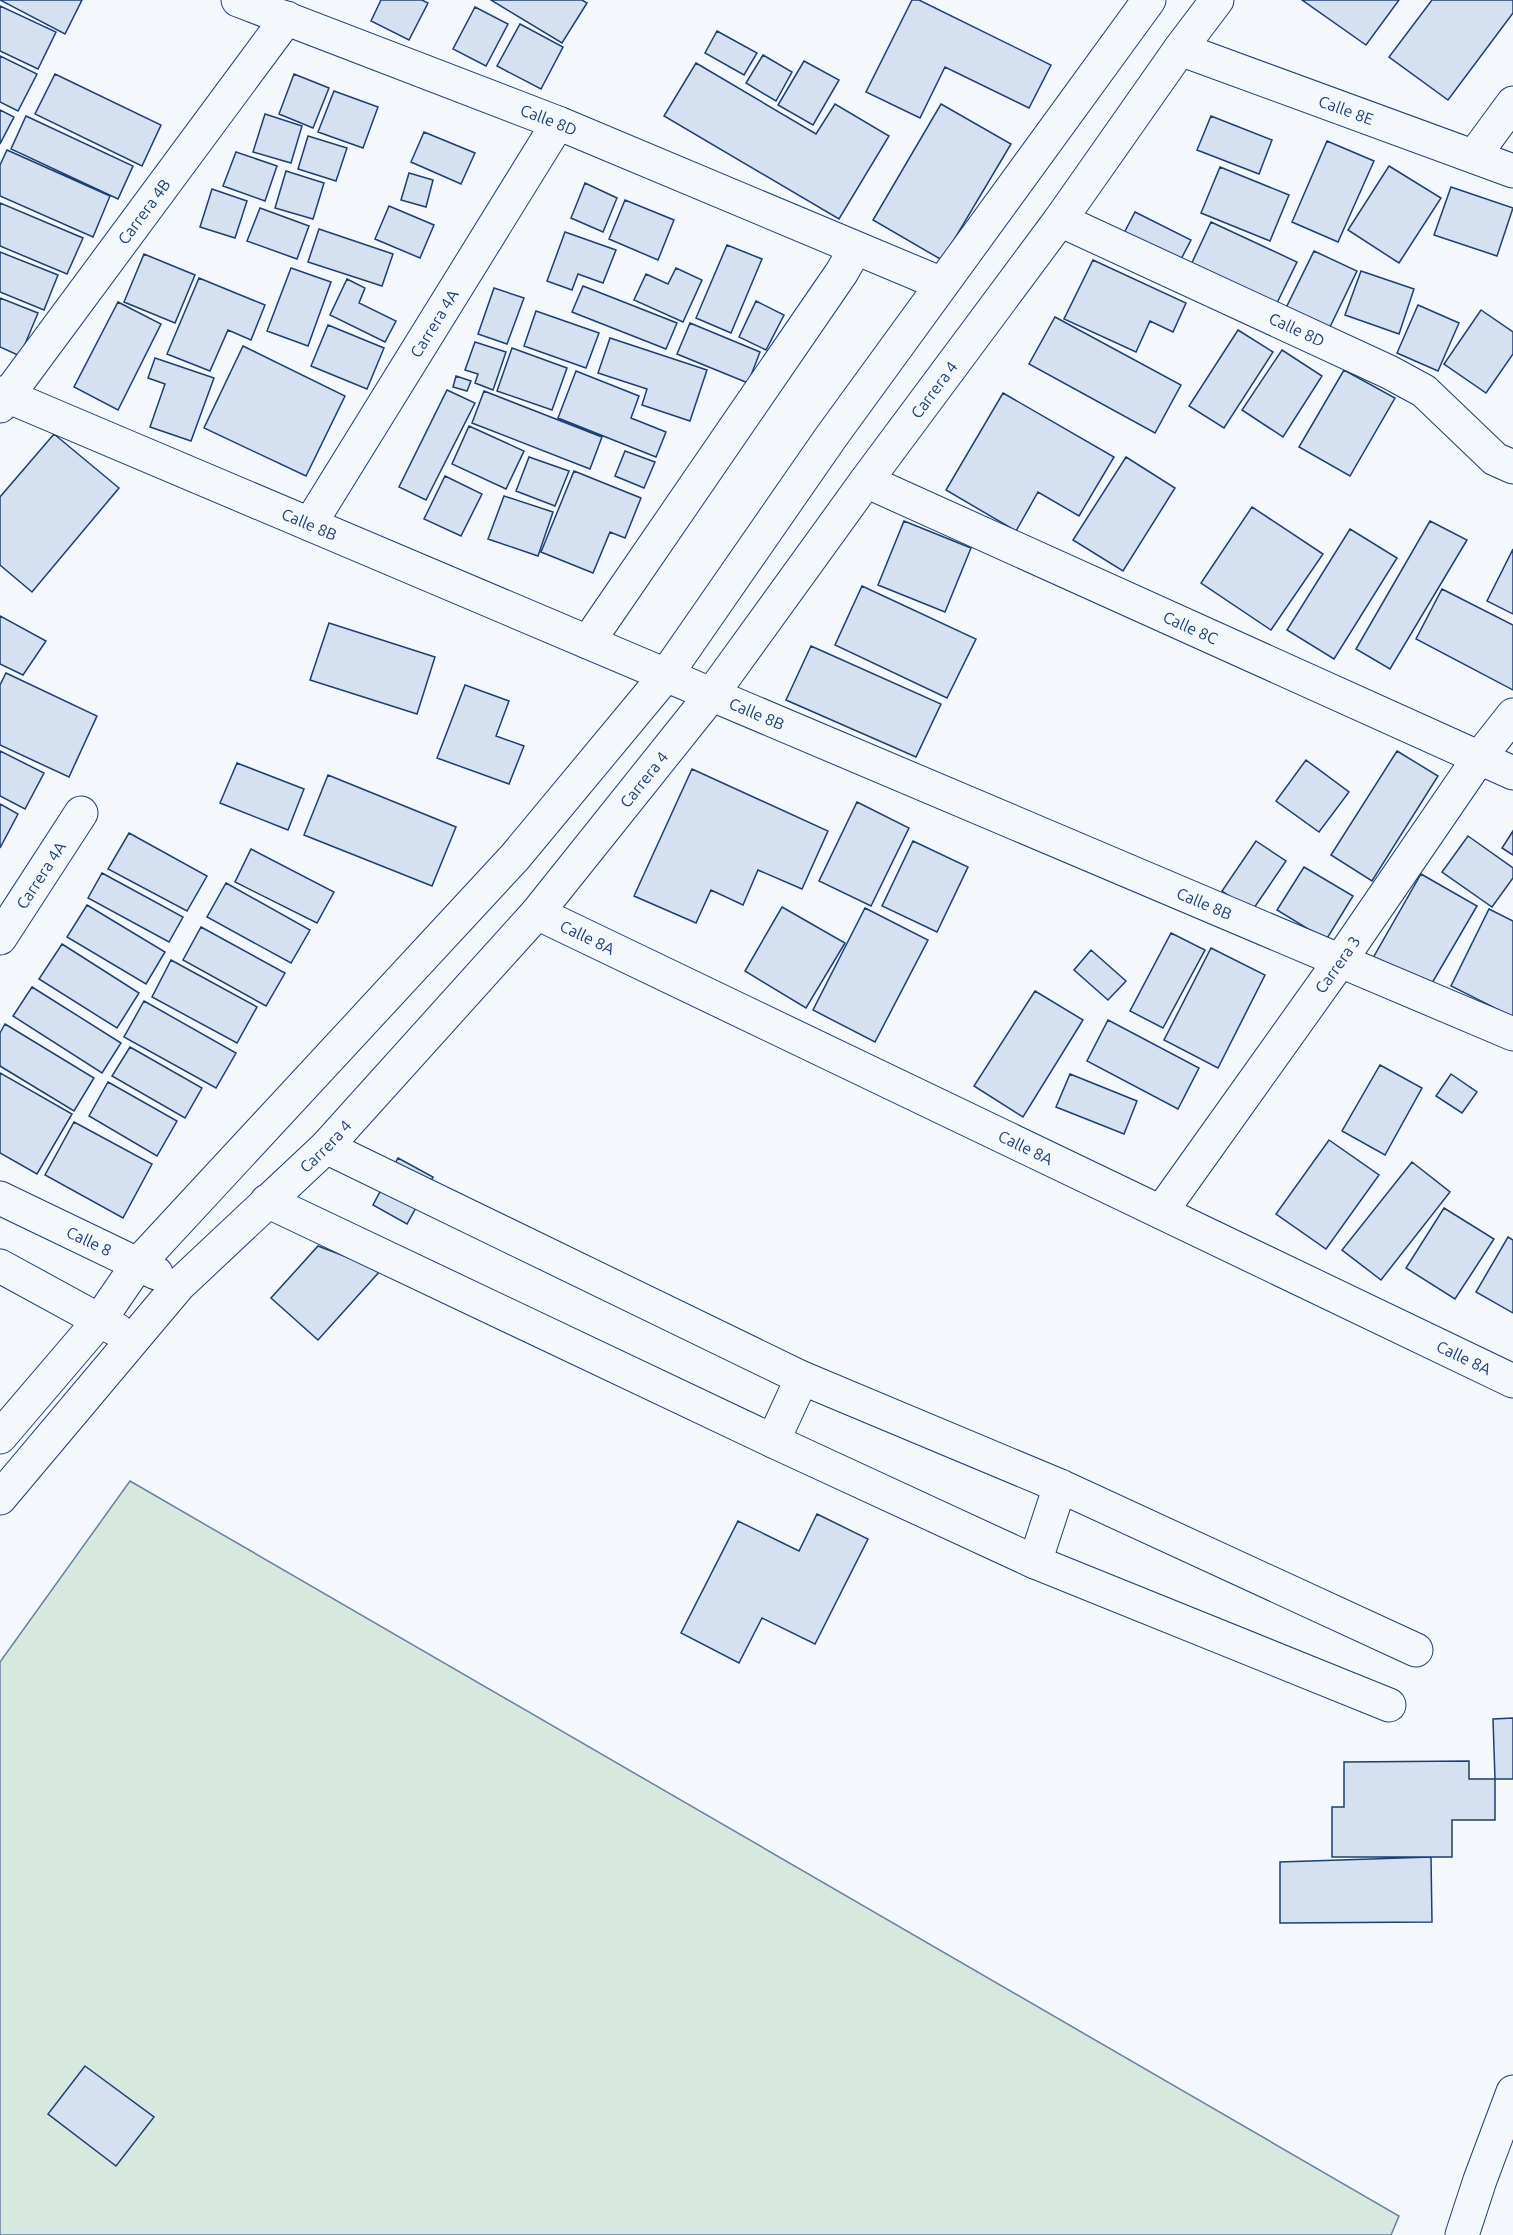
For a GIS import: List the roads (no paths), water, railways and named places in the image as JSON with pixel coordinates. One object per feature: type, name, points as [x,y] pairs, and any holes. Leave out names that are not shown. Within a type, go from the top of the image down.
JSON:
[{"type":"street","name":"Calle 8D","points":[[238,0],[558,123],[942,284]]},
{"type":"street","points":[[0,1437],[99,1321],[138,1264],[515,857],[666,675],[831,437],[1149,0]]},
{"type":"street","name":"Carrera 4","points":[[0,1498],[179,1285],[326,1147],[537,913],[712,694],[866,481],[1060,220],[1217,0]]},
{"type":"street","name":"Carrera 4B","points":[[2,398],[286,18]]},
{"type":"street","name":"Calle 8E","points":[[1180,49],[1513,171]]},
{"type":"street","points":[[1474,156],[1513,103]]},
{"type":"street","name":"Carrera 4A","points":[[310,524],[558,123]]},
{"type":"street","name":"Calle 8D","points":[[1060,220],[1378,367],[1424,391],[1494,459],[1513,467]]},
{"type":"street","points":[[588,642],[842,272],[855,249]]},
{"type":"street","name":"Calle 8B","points":[[2,398],[310,524],[1513,1034]]},
{"type":"street","name":"Calle 8C","points":[[866,481],[1513,773]]},
{"type":"street","name":"Carrera 3","points":[[1161,1212],[1340,961],[1479,758],[1513,715]]},
{"type":"street","name":"Carrera 4A","points":[[0,938],[81,813]]},
{"type":"street","name":"Calle 8A","points":[[537,913],[1513,1381]]},
{"type":"street","points":[[326,1147],[802,1378],[1060,1486],[1416,1650]]},
{"type":"street","name":"Calle 8","points":[[0,1198],[179,1285]]},
{"type":"street","points":[[267,1201],[773,1441],[1035,1562],[1389,1705]]},
{"type":"street","points":[[0,1266],[134,1339]]},
{"type":"street","points":[[773,1441],[802,1378]]},
{"type":"street","points":[[1035,1562],[1060,1486]]},
{"type":"street","points":[[1462,2235],[1513,2092]]}]
